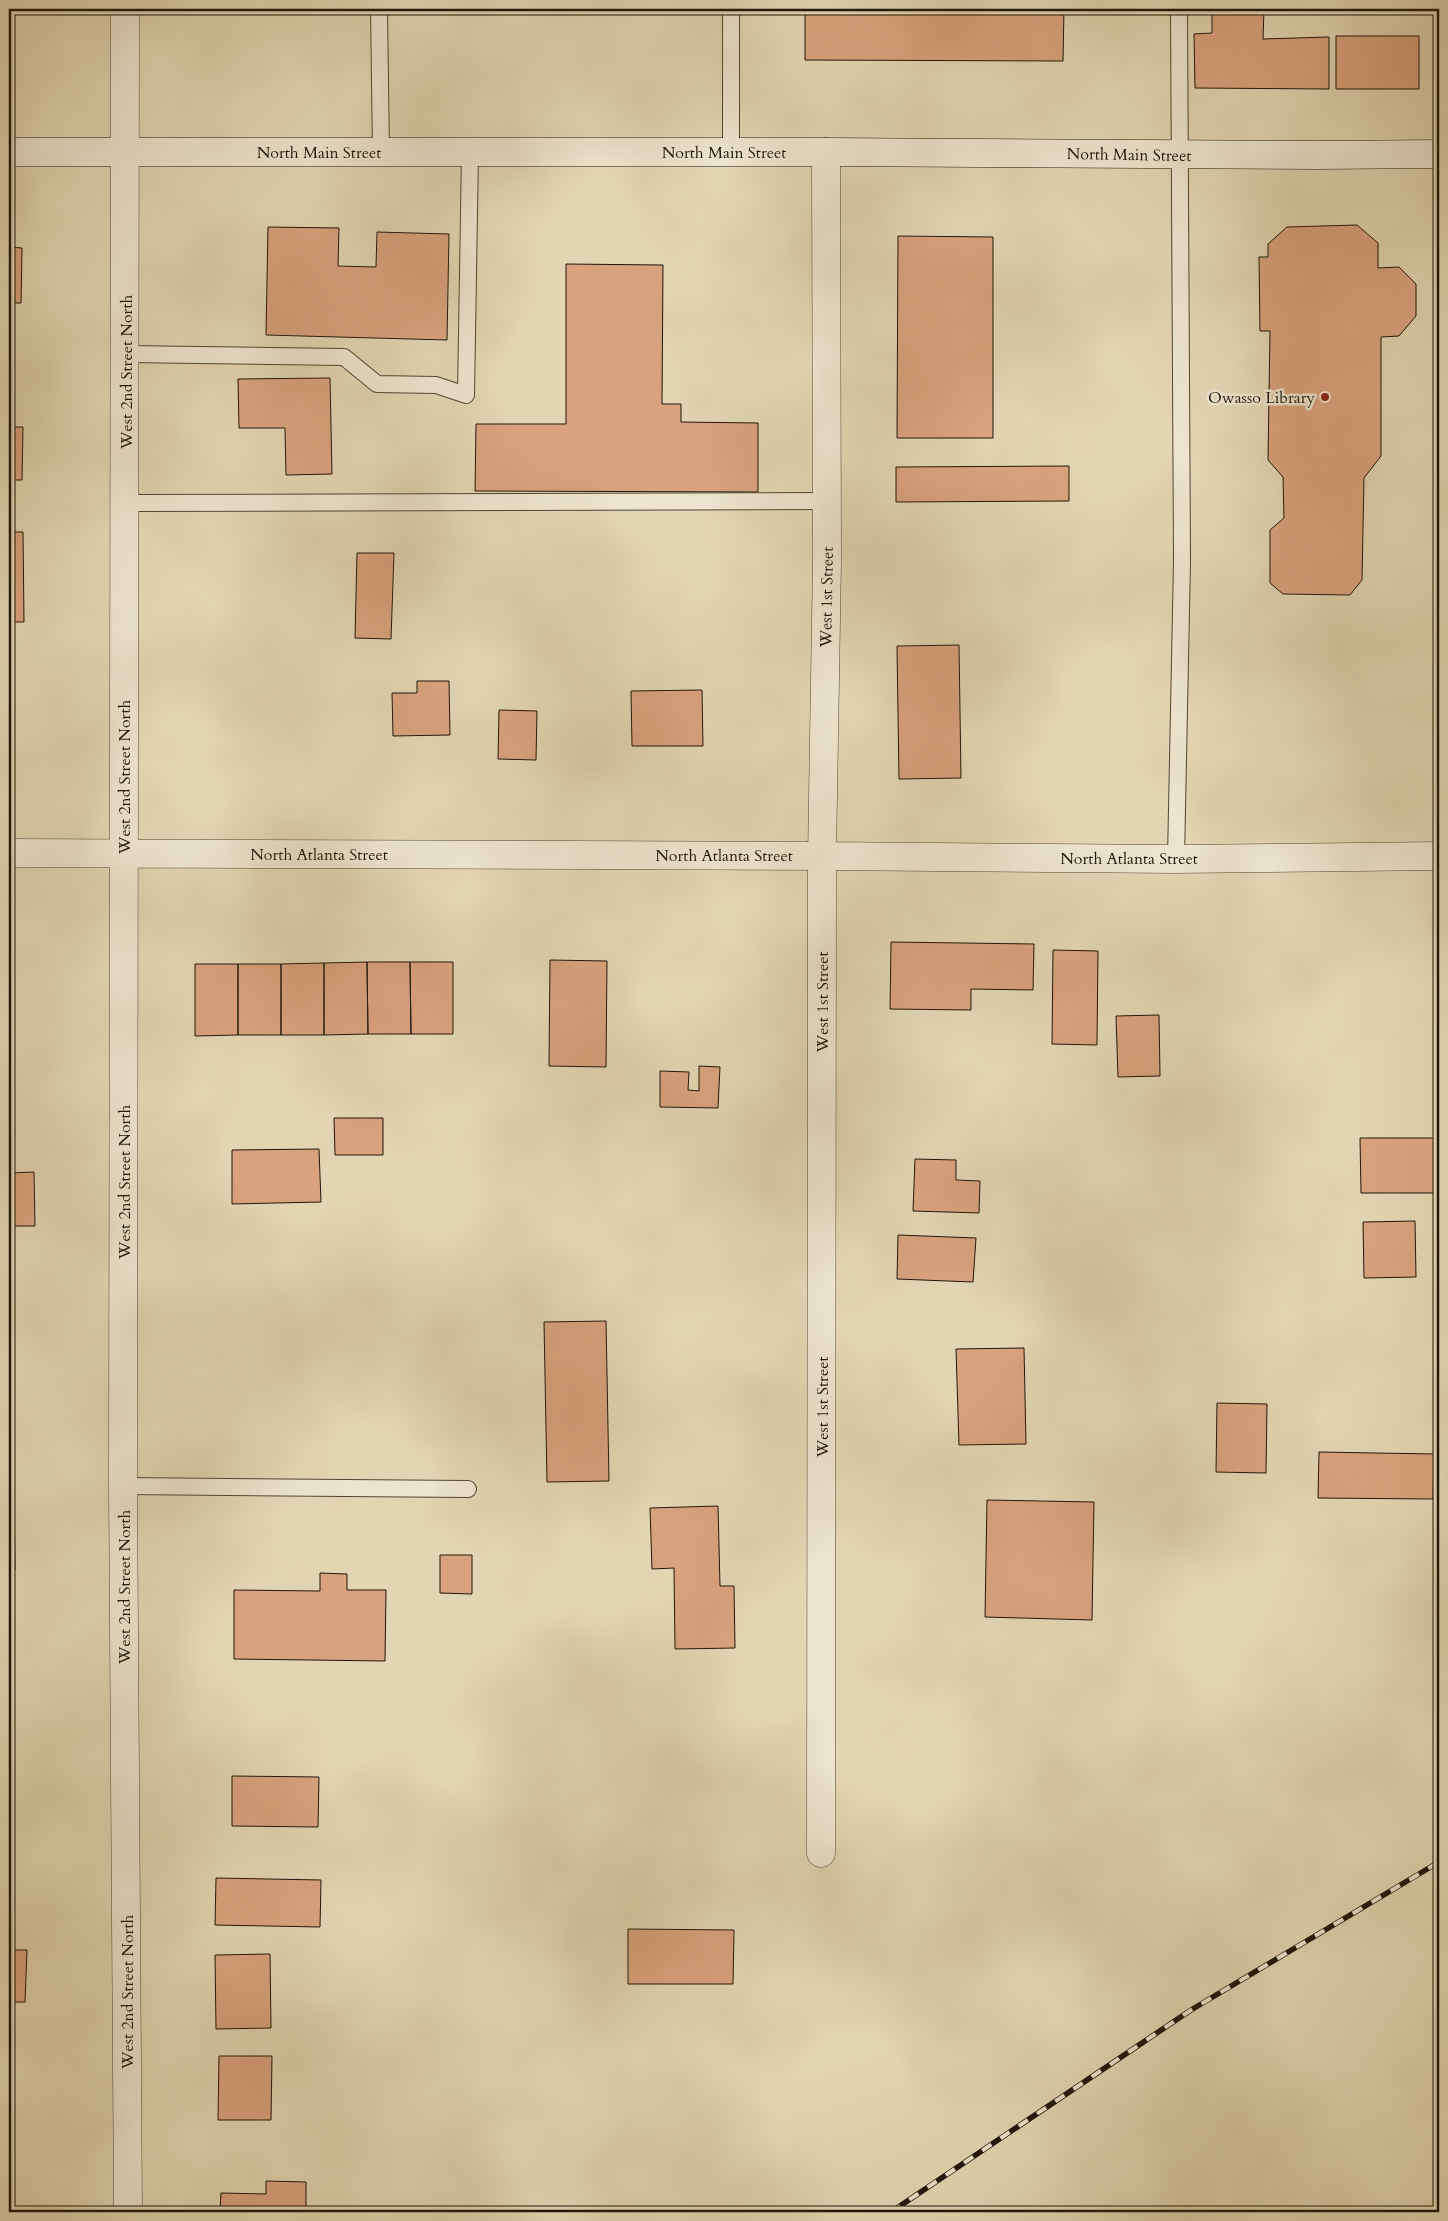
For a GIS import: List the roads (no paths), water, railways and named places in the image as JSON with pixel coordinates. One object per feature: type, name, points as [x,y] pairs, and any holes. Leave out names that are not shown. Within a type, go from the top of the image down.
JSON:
[{"type":"street","name":"West 2nd Street North","points":[[125,9],[126,503],[123,853],[123,1486],[128,2212]]},
{"type":"street","name":"North Main Street","points":[[9,152],[1439,154]]},
{"type":"street","name":"West 1st Street","points":[[821,1853],[822,856],[826,500],[826,152]]},
{"type":"street","name":"North Atlanta Street","points":[[9,853],[1176,859],[1439,856]]},
{"type":"lane","points":[[379,9],[381,152]]},
{"type":"lane","points":[[731,9],[731,152]]},
{"type":"lane","points":[[1176,859],[1182,561],[1179,9]]},
{"type":"lane","points":[[125,354],[344,357],[376,384],[436,385],[466,395],[470,152]]},
{"type":"lane","points":[[126,503],[826,500]]},
{"type":"lane","points":[[123,1486],[468,1490]]},
{"type":"railway","points":[[891,2212],[1191,2010],[1439,1862]]},
{"type":"place","name":"Owasso Library","points":[[1325,397]]}]
